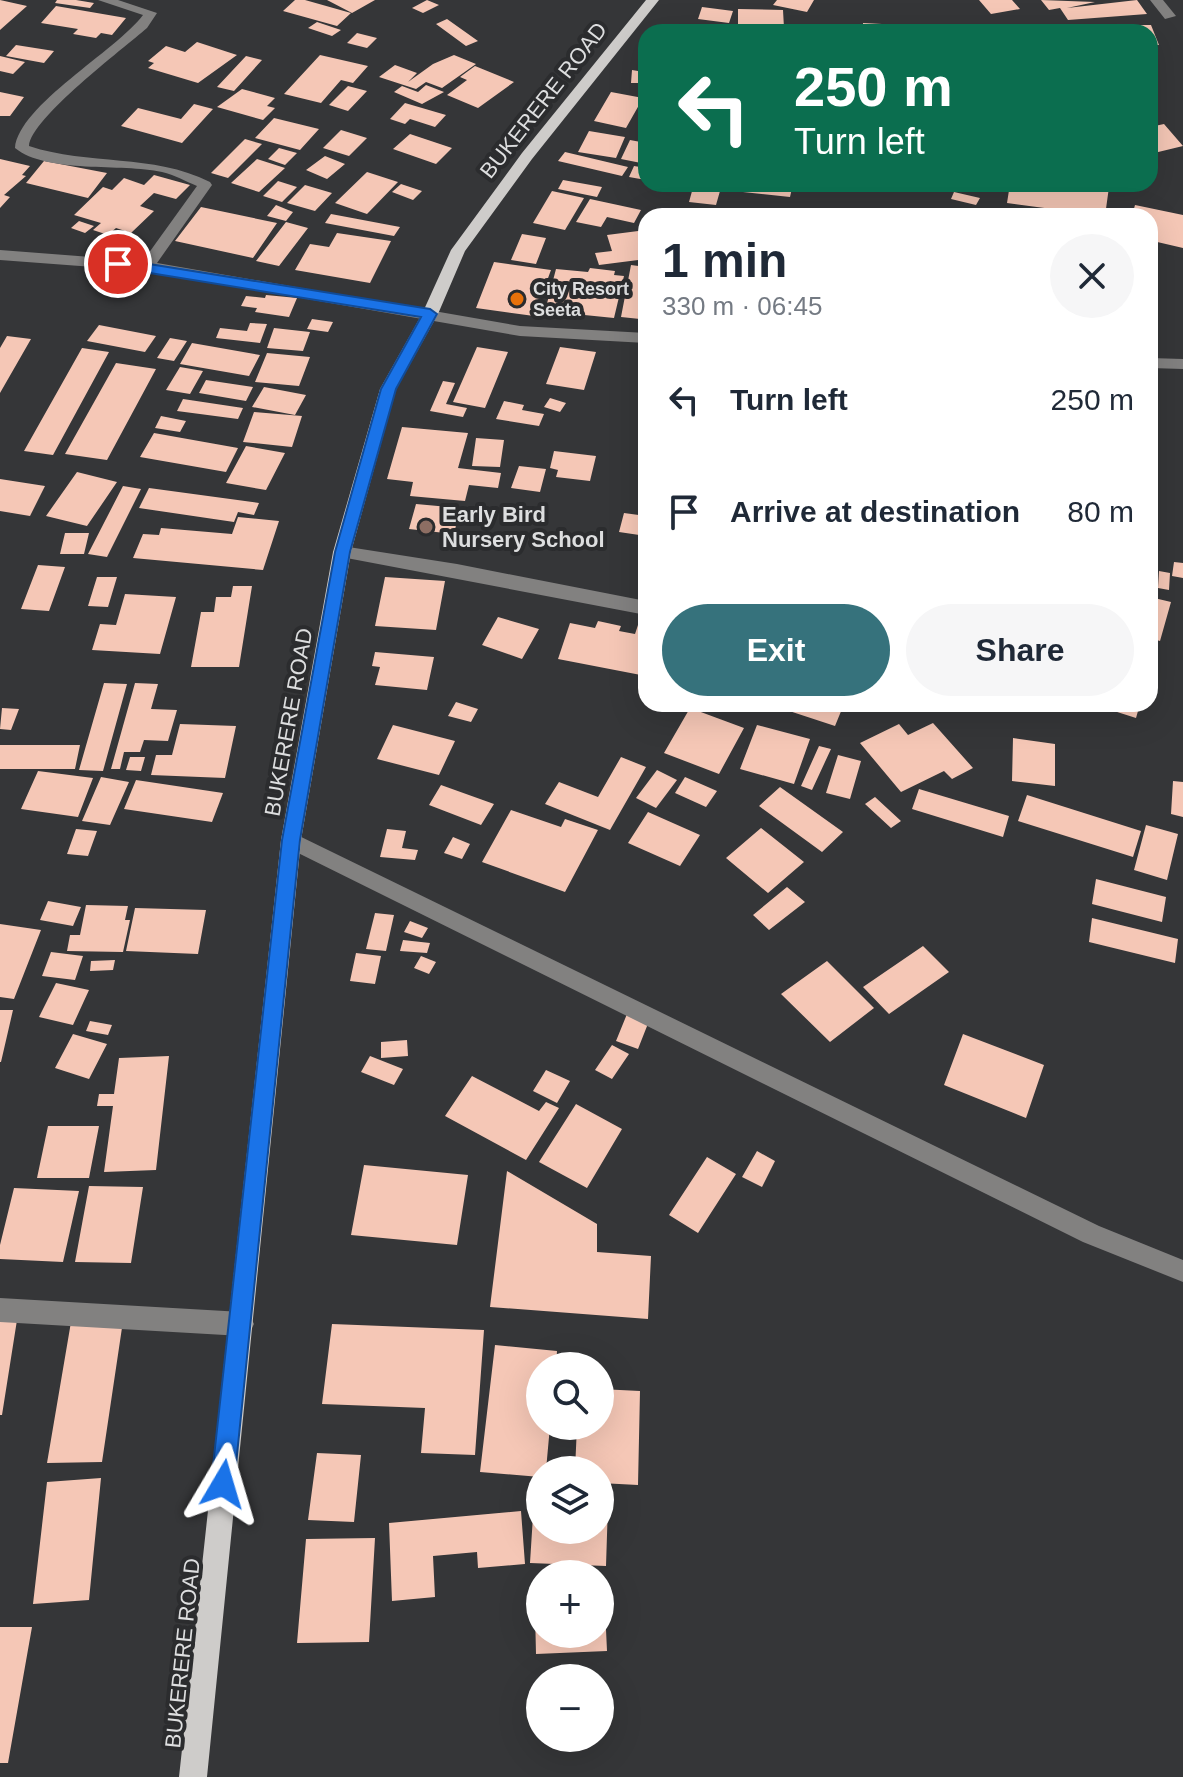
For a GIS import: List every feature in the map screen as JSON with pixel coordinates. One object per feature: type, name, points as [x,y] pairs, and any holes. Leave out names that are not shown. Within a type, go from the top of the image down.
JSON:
[{"type":"main road","name":"BUKERERE ROAD","points":[[193,1777],[291,840],[342,552],[388,389],[430,314],[458,250],[537,144],[653,0]]},
{"type":"street","points":[[104,0],[151,13],[142,25],[57,98],[23,136],[22,148],[38,155],[74,161],[187,174],[205,185],[147,266]]},
{"type":"street","points":[[1156,0],[1170,16]]},
{"type":"street","points":[[0,255],[147,266],[520,331],[638,338]]},
{"type":"street","points":[[1158,363],[1183,364]]},
{"type":"street","points":[[342,552],[425,562],[531,587],[638,607]]},
{"type":"street","points":[[291,840],[1091,1234],[1183,1271]]},
{"type":"street","points":[[0,1310],[242,1324]]},
{"type":"building","points":[[0,0],[27,6],[0,30]]},
{"type":"building","points":[[57,0],[94,3],[90,8],[55,3]]},
{"type":"building","points":[[295,0],[351,13],[337,26],[283,11]]},
{"type":"building","points":[[327,0],[375,0],[352,13]]},
{"type":"building","points":[[427,0],[439,5],[423,13],[412,8]]},
{"type":"building","points":[[777,0],[814,0],[807,12],[773,5]]},
{"type":"building","points":[[979,0],[1012,0],[1020,9],[991,14]]},
{"type":"building","points":[[1041,0],[1095,2],[1067,8],[1137,0],[1147,14],[1068,20],[1060,8],[1049,10]]},
{"type":"building","points":[[56,6],[126,18],[112,35],[101,33],[96,38],[73,34],[78,29],[41,23]]},
{"type":"building","points":[[702,7],[733,11],[729,23],[698,19]]},
{"type":"building","points":[[738,9],[783,10],[784,24],[738,24]]},
{"type":"building","points":[[447,19],[478,41],[466,46],[436,24]]},
{"type":"building","points":[[317,22],[341,30],[332,36],[308,28]]},
{"type":"building","points":[[357,33],[377,38],[367,48],[347,43]]},
{"type":"building","points":[[197,42],[237,55],[198,83],[148,68],[154,63],[148,61],[166,46],[185,52]]},
{"type":"building","points":[[16,45],[54,51],[44,63],[6,56]]},
{"type":"building","points":[[320,55],[368,66],[353,83],[341,80],[321,103],[284,94]]},
{"type":"building","points":[[454,55],[476,64],[442,88],[426,82],[416,89],[379,77],[395,65],[417,73],[408,82],[433,64]]},
{"type":"building","points":[[0,56],[25,62],[13,74],[0,71]]},
{"type":"building","points":[[246,56],[262,60],[234,91],[217,87]]},
{"type":"building","points":[[475,66],[514,82],[478,108],[447,95],[467,80],[460,77]]},
{"type":"building","points":[[632,70],[638,71],[638,83],[631,83]]},
{"type":"building","points":[[426,85],[444,92],[422,104],[394,92],[402,86],[418,92]]},
{"type":"building","points":[[348,86],[367,91],[348,111],[329,105]]},
{"type":"building","points":[[242,89],[275,98],[267,106],[275,108],[263,120],[217,107]]},
{"type":"building","points":[[0,92],[24,97],[10,116],[0,116]]},
{"type":"building","points":[[611,92],[638,97],[638,107],[626,128],[594,121]]},
{"type":"building","points":[[405,103],[446,115],[435,127],[410,119],[405,124],[390,119]]},
{"type":"building","points":[[194,104],[213,109],[182,143],[121,126],[138,108],[181,119]]},
{"type":"building","points":[[274,118],[319,129],[300,150],[255,138]]},
{"type":"building","points":[[1164,124],[1183,146],[1158,152],[1158,125]]},
{"type":"building","points":[[341,130],[367,138],[349,156],[323,148]]},
{"type":"building","points":[[589,131],[625,137],[616,158],[578,152]]},
{"type":"building","points":[[410,134],[452,148],[436,164],[393,149]]},
{"type":"building","points":[[245,139],[262,144],[228,178],[211,173]]},
{"type":"building","points":[[630,140],[638,142],[638,162],[621,159]]},
{"type":"building","points":[[279,148],[297,153],[285,165],[268,159]]},
{"type":"building","points":[[565,152],[628,167],[622,176],[558,161]]},
{"type":"building","points":[[325,156],[345,164],[327,179],[306,170]]},
{"type":"building","points":[[0,159],[30,166],[22,175],[26,176],[4,195],[10,197],[0,208]]},
{"type":"building","points":[[257,159],[285,168],[259,192],[231,183]]},
{"type":"building","points":[[44,161],[107,173],[88,198],[26,183]]},
{"type":"building","points":[[634,166],[638,167],[638,179],[629,177]]},
{"type":"building","points":[[367,172],[398,182],[367,214],[335,203]]},
{"type":"building","points":[[154,175],[190,185],[176,199],[154,193],[140,206],[154,211],[131,233],[116,228],[108,235],[93,230],[101,223],[74,215],[103,187],[112,190],[124,178],[144,185]]},
{"type":"building","points":[[563,180],[602,187],[597,197],[558,189]]},
{"type":"building","points":[[278,181],[297,187],[282,202],[263,196]]},
{"type":"building","points":[[401,184],[422,191],[413,200],[392,192]]},
{"type":"building","points":[[305,185],[332,193],[315,211],[287,203]]},
{"type":"building","points":[[552,191],[584,198],[565,230],[533,223]]},
{"type":"building","points":[[692,192],[720,192],[716,205],[689,202]]},
{"type":"building","points":[[743,192],[791,192],[790,197]]},
{"type":"building","points":[[954,192],[980,198],[976,205],[951,199]]},
{"type":"building","points":[[1009,192],[1108,192],[1106,208],[1044,208],[1007,203]]},
{"type":"building","points":[[590,199],[638,209],[634,223],[607,217],[601,227],[576,222]]},
{"type":"building","points":[[276,205],[293,212],[286,221],[267,216]]},
{"type":"building","points":[[201,207],[277,223],[253,258],[175,241]]},
{"type":"building","points":[[1158,210],[1183,215],[1183,248],[1158,242]]},
{"type":"building","points":[[331,214],[400,227],[394,236],[325,223]]},
{"type":"building","points":[[79,221],[94,226],[85,233],[71,228]]},
{"type":"building","points":[[286,222],[308,228],[279,266],[256,261]]},
{"type":"building","points":[[638,231],[638,260],[599,265],[595,253],[612,251],[607,235]]},
{"type":"building","points":[[337,233],[391,241],[370,283],[295,270],[310,244],[329,247]]},
{"type":"building","points":[[522,234],[546,238],[536,264],[511,260]]},
{"type":"building","points":[[494,262],[551,270],[534,316],[476,308]]},
{"type":"building","points":[[631,265],[638,266],[638,319],[621,317]]},
{"type":"building","points":[[590,268],[615,271],[614,275],[624,276],[614,318],[545,311],[556,269],[588,272]]},
{"type":"building","points":[[266,295],[297,298],[289,317],[255,312],[257,308],[241,306],[246,296],[265,298]]},
{"type":"building","points":[[312,319],[333,322],[328,332],[307,329]]},
{"type":"building","points":[[250,323],[267,324],[260,343],[216,338],[220,328],[247,331]]},
{"type":"building","points":[[99,325],[156,336],[145,352],[87,341]]},
{"type":"building","points":[[274,328],[310,332],[303,351],[267,348]]},
{"type":"building","points":[[7,336],[31,339],[0,393],[0,348]]},
{"type":"building","points":[[170,338],[187,341],[174,361],[157,358]]},
{"type":"building","points":[[192,343],[260,355],[249,376],[180,364]]},
{"type":"building","points":[[477,347],[508,352],[485,408],[453,402]]},
{"type":"building","points":[[560,347],[596,352],[584,390],[546,384]]},
{"type":"building","points":[[82,348],[109,352],[53,455],[24,451]]},
{"type":"building","points":[[267,353],[310,357],[299,386],[255,382]]},
{"type":"building","points":[[116,363],[156,369],[107,460],[65,454]]},
{"type":"building","points":[[180,367],[203,371],[190,394],[166,390]]},
{"type":"building","points":[[206,380],[253,387],[246,401],[199,393]]},
{"type":"building","points":[[443,381],[455,383],[446,404],[467,408],[463,417],[430,411]]},
{"type":"building","points":[[264,387],[306,395],[295,415],[252,407]]},
{"type":"building","points":[[550,398],[566,403],[560,412],[544,407]]},
{"type":"building","points":[[183,399],[243,408],[238,419],[177,411]]},
{"type":"building","points":[[504,401],[524,405],[522,410],[544,414],[539,426],[496,419]]},
{"type":"building","points":[[254,412],[302,416],[292,447],[243,442]]},
{"type":"building","points":[[161,416],[186,421],[180,432],[155,428]]},
{"type":"building","points":[[402,427],[468,433],[458,468],[501,473],[498,488],[469,485],[465,501],[410,496],[413,482],[387,479]]},
{"type":"building","points":[[154,433],[238,448],[226,472],[140,457]]},
{"type":"building","points":[[476,438],[504,440],[500,467],[472,466]]},
{"type":"building","points":[[246,446],[285,453],[266,490],[226,483]]},
{"type":"building","points":[[554,451],[596,456],[590,481],[556,477],[558,470],[550,468]]},
{"type":"building","points":[[519,466],[546,469],[540,492],[511,488]]},
{"type":"building","points":[[77,472],[117,482],[87,526],[46,516]]},
{"type":"building","points":[[0,479],[45,486],[30,516],[0,511]]},
{"type":"building","points":[[123,486],[141,489],[107,557],[88,554]]},
{"type":"building","points":[[149,488],[259,503],[254,515],[238,512],[234,522],[139,508]]},
{"type":"building","points":[[416,504],[460,508],[454,534],[409,529]]},
{"type":"building","points":[[624,513],[638,515],[638,535],[619,532]]},
{"type":"building","points":[[238,517],[279,521],[263,570],[133,558],[143,534],[159,535],[161,528],[232,534]]},
{"type":"building","points":[[65,533],[89,533],[84,554],[60,554]]},
{"type":"building","points":[[1174,562],[1183,563],[1183,578],[1172,576]]},
{"type":"building","points":[[38,565],[65,567],[49,611],[21,609]]},
{"type":"building","points":[[1159,571],[1170,573],[1169,590],[1158,588]]},
{"type":"building","points":[[97,577],[117,577],[108,607],[88,606]]},
{"type":"building","points":[[385,577],[445,581],[436,630],[375,626]]},
{"type":"building","points":[[233,586],[252,586],[239,667],[191,667],[201,612],[214,612],[216,597],[231,597]]},
{"type":"building","points":[[125,594],[176,597],[160,654],[92,650],[100,624],[116,625]]},
{"type":"building","points":[[1158,599],[1171,602],[1158,640]]},
{"type":"building","points":[[498,617],[539,629],[522,659],[482,645]]},
{"type":"building","points":[[598,621],[621,626],[619,631],[635,634],[638,625],[638,674],[558,659],[570,623],[595,628]]},
{"type":"building","points":[[375,652],[434,657],[427,690],[375,685],[380,667],[372,666]]},
{"type":"building","points":[[104,683],[127,684],[103,771],[79,770]]},
{"type":"building","points":[[135,683],[158,684],[151,709],[177,710],[168,741],[144,740],[140,752],[124,752],[120,769],[111,769]]},
{"type":"building","points":[[456,702],[478,709],[471,722],[448,716]]},
{"type":"building","points":[[2,708],[19,709],[11,730],[0,729]]},
{"type":"building","points":[[688,712],[701,712],[744,728],[719,774],[664,753]]},
{"type":"building","points":[[792,712],[841,712],[835,726]]},
{"type":"building","points":[[1117,712],[1138,712],[1136,718]]},
{"type":"building","points":[[933,723],[973,768],[952,779],[944,771],[901,792],[860,743],[899,724],[908,735]]},
{"type":"building","points":[[180,724],[236,726],[225,778],[151,775],[156,755],[172,755]]},
{"type":"building","points":[[393,725],[455,741],[439,775],[377,759]]},
{"type":"building","points":[[757,725],[810,739],[794,784],[740,769]]},
{"type":"building","points":[[1013,738],[1055,744],[1055,786],[1012,781]]},
{"type":"building","points":[[0,745],[80,745],[75,769],[0,769]]},
{"type":"building","points":[[819,746],[831,749],[812,790],[801,786]]},
{"type":"building","points":[[838,755],[861,761],[850,799],[826,793]]},
{"type":"building","points":[[130,757],[145,757],[141,771],[126,770]]},
{"type":"building","points":[[621,757],[646,767],[610,830],[545,804],[559,782],[598,797]]},
{"type":"building","points":[[657,770],[677,780],[656,808],[636,798]]},
{"type":"building","points":[[38,771],[93,778],[78,817],[21,809]]},
{"type":"building","points":[[101,777],[129,782],[110,825],[82,821]]},
{"type":"building","points":[[685,777],[717,791],[706,807],[675,793]]},
{"type":"building","points":[[136,780],[223,793],[212,822],[124,809]]},
{"type":"building","points":[[1173,781],[1183,782],[1183,817],[1171,814]]},
{"type":"building","points":[[441,785],[494,804],[481,825],[429,805]]},
{"type":"building","points":[[780,787],[843,832],[822,852],[759,806]]},
{"type":"building","points":[[919,789],[1009,816],[1003,837],[912,809]]},
{"type":"building","points":[[1027,795],[1141,831],[1133,857],[1018,821]]},
{"type":"building","points":[[875,797],[901,821],[891,828],[865,804]]},
{"type":"building","points":[[511,810],[561,827],[565,819],[598,830],[565,892],[482,862]]},
{"type":"building","points":[[648,812],[700,835],[680,866],[628,843]]},
{"type":"building","points":[[1146,825],[1178,834],[1167,880],[1134,870]]},
{"type":"building","points":[[761,828],[804,862],[768,893],[726,858]]},
{"type":"building","points":[[76,829],[97,831],[88,856],[67,854]]},
{"type":"building","points":[[387,829],[406,831],[402,848],[418,850],[415,860],[380,857]]},
{"type":"building","points":[[453,837],[470,844],[462,859],[444,853]]},
{"type":"building","points":[[1096,879],[1166,897],[1162,922],[1092,904]]},
{"type":"building","points":[[787,887],[805,902],[769,930],[753,915]]},
{"type":"building","points":[[48,901],[81,907],[73,926],[40,920]]},
{"type":"building","points":[[86,905],[128,906],[125,920],[130,920],[123,952],[67,951],[70,935],[80,935]]},
{"type":"building","points":[[135,908],[206,910],[198,954],[126,951]]},
{"type":"building","points":[[375,913],[394,915],[386,951],[366,949]]},
{"type":"building","points":[[1092,918],[1178,939],[1175,963],[1089,942]]},
{"type":"building","points":[[410,921],[428,928],[422,938],[404,932]]},
{"type":"building","points":[[0,924],[41,930],[14,999],[0,997]]},
{"type":"building","points":[[403,940],[430,943],[427,953],[400,951]]},
{"type":"building","points":[[923,946],[949,972],[889,1014],[863,987]]},
{"type":"building","points":[[51,952],[83,956],[75,980],[42,976]]},
{"type":"building","points":[[356,953],[381,956],[375,984],[350,981]]},
{"type":"building","points":[[421,956],[436,962],[429,974],[414,968]]},
{"type":"building","points":[[115,960],[113,970],[90,971],[91,961]]},
{"type":"building","points":[[827,961],[874,1008],[830,1042],[781,994]]},
{"type":"building","points":[[56,983],[89,990],[73,1025],[39,1017]]},
{"type":"building","points":[[0,1010],[13,1010],[1,1062],[0,1062]]},
{"type":"building","points":[[627,1014],[649,1021],[638,1049],[616,1041]]},
{"type":"building","points":[[90,1021],[112,1025],[108,1035],[86,1031]]},
{"type":"building","points":[[73,1034],[107,1044],[89,1079],[55,1068]]},
{"type":"building","points":[[963,1034],[1044,1065],[1026,1118],[944,1085]]},
{"type":"building","points":[[407,1040],[408,1056],[381,1058],[381,1042]]},
{"type":"building","points":[[612,1045],[629,1054],[612,1079],[595,1070]]},
{"type":"building","points":[[169,1056],[156,1170],[104,1172],[113,1106],[97,1106],[99,1094],[114,1094],[119,1058]]},
{"type":"building","points":[[370,1056],[403,1069],[394,1085],[361,1072]]},
{"type":"building","points":[[546,1070],[570,1081],[557,1103],[533,1091]]},
{"type":"building","points":[[472,1076],[539,1111],[546,1102],[559,1108],[526,1160],[445,1116]]},
{"type":"building","points":[[576,1104],[622,1129],[587,1188],[539,1162]]},
{"type":"building","points":[[48,1126],[99,1126],[89,1178],[37,1178]]},
{"type":"building","points":[[757,1151],[775,1161],[762,1187],[742,1177]]},
{"type":"building","points":[[707,1157],[736,1174],[698,1233],[669,1215]]},
{"type":"building","points":[[364,1165],[468,1175],[457,1245],[351,1235]]},
{"type":"building","points":[[507,1171],[597,1224],[597,1252],[651,1256],[648,1319],[490,1307]]},
{"type":"building","points":[[89,1186],[143,1187],[131,1263],[75,1262]]},
{"type":"building","points":[[14,1188],[79,1191],[63,1262],[0,1259],[0,1245]]},
{"type":"building","points":[[0,1320],[17,1320],[2,1415],[0,1415]]},
{"type":"building","points":[[123,1321],[102,1462],[47,1463],[71,1322]]},
{"type":"building","points":[[332,1324],[484,1330],[475,1455],[421,1453],[425,1408],[322,1404]]},
{"type":"building","points":[[495,1345],[557,1351],[526,1352],[526,1440],[549,1440],[547,1456],[526,1456],[526,1476],[480,1472]]},
{"type":"building","points":[[614,1390],[640,1391],[638,1485],[614,1484],[614,1456],[576,1456],[576,1440],[614,1440]]},
{"type":"building","points":[[317,1453],[361,1455],[354,1522],[308,1520]]},
{"type":"building","points":[[101,1478],[89,1600],[33,1604],[47,1482]]},
{"type":"building","points":[[521,1511],[525,1564],[478,1568],[477,1552],[433,1556],[435,1597],[392,1601],[389,1523]]},
{"type":"building","points":[[375,1538],[369,1642],[297,1643],[306,1539]]},
{"type":"building","points":[[531,1544],[607,1544],[606,1560],[530,1560]]},
{"type":"building","points":[[0,1627],[32,1627],[8,1763],[0,1763]]},
{"type":"building","points":[[536,1648],[607,1648],[607,1651],[536,1654]]},
{"type":"place","name":"City Resort Seeta","points":[[517,299]]},
{"type":"place","name":"Early Bird Nursery School","points":[[426,527]]},
{"type":"route","points":[[118,264],[147,266],[430,314],[388,389],[342,552],[291,840],[223,1484]]}]
